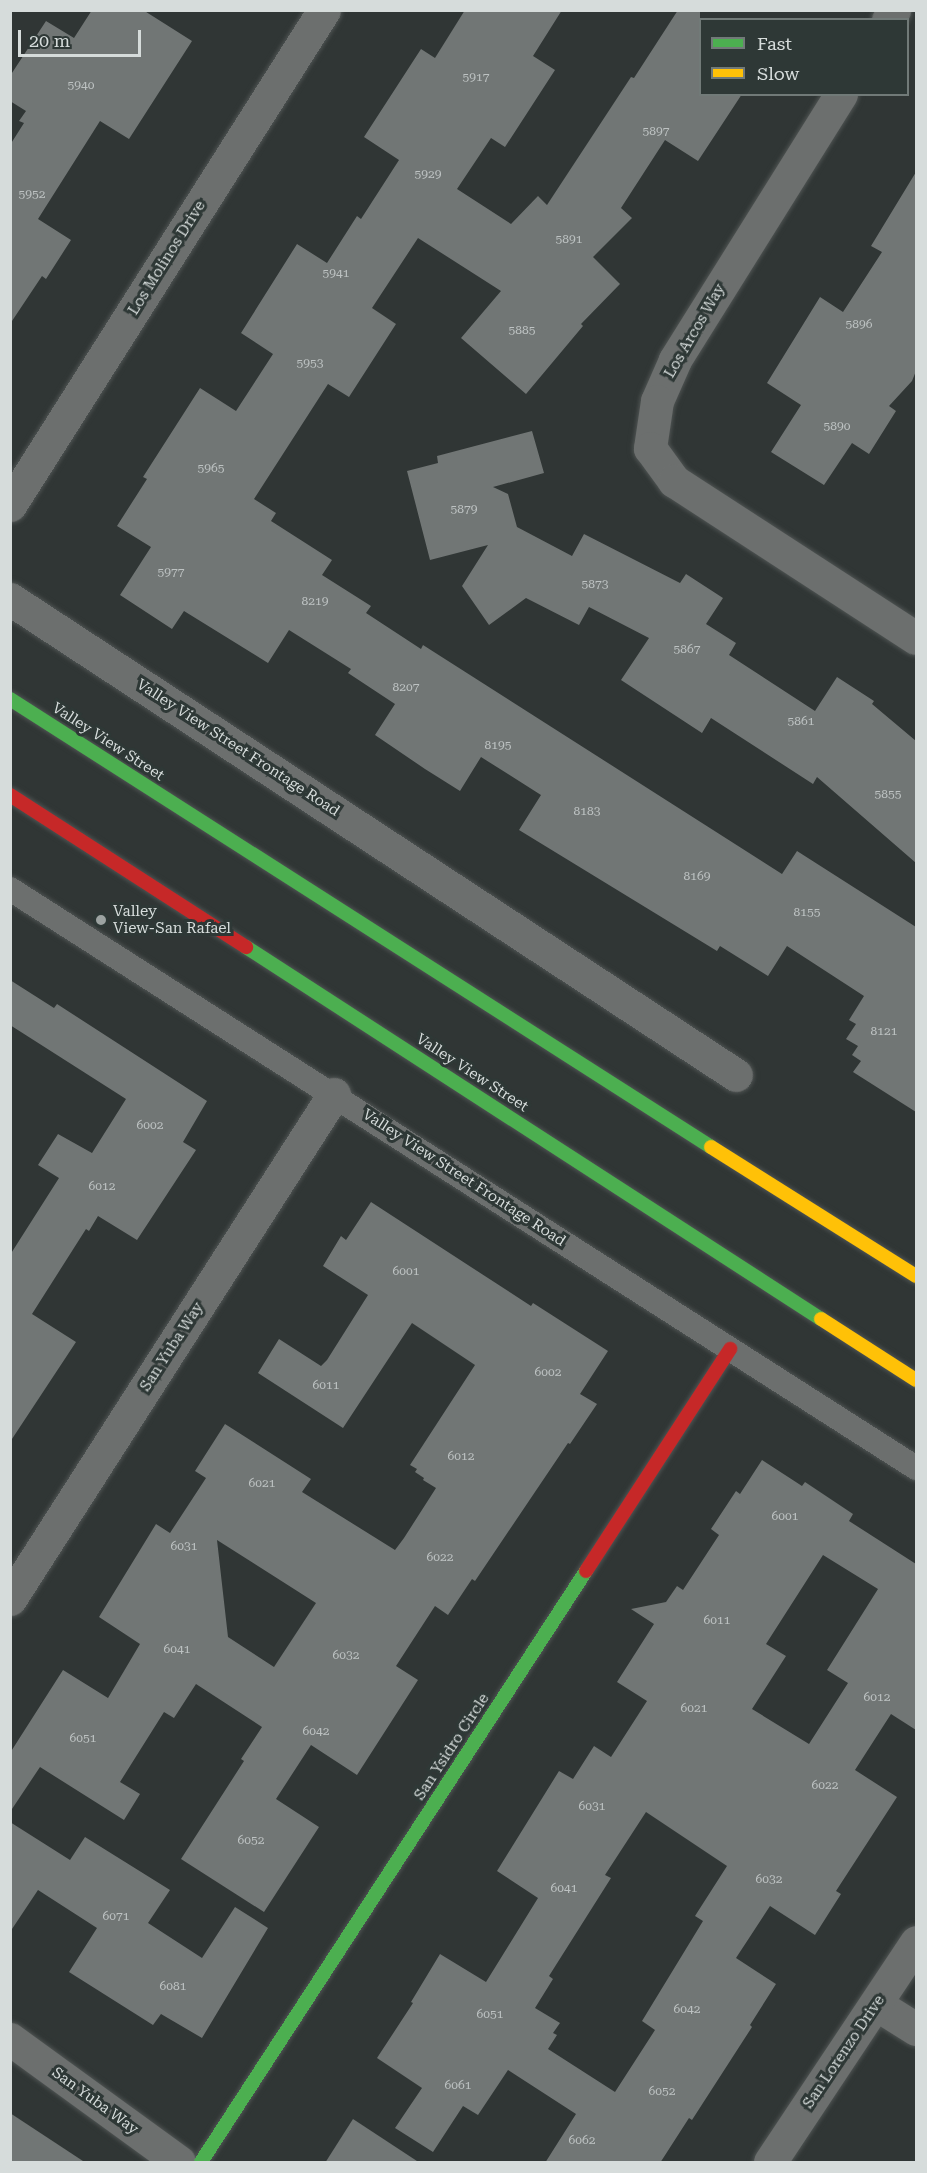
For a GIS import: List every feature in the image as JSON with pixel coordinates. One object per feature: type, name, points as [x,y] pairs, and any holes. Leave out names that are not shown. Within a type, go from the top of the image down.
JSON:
[{"type":"main road","name":"Valley View Street","points":[[10,699],[916,1276]]},
{"type":"main road","name":"Valley View Street","points":[[10,795],[916,1380]]},
{"type":"main road","name":"San Ysidro Circle","points":[[201,2163],[730,1349]]},
{"type":"street","name":"Los Molinos Drive","points":[[10,505],[324,10]]},
{"type":"street","name":"Los Arcos Way","points":[[840,96],[675,360],[657,401],[650,448],[674,481],[916,638]]},
{"type":"street","name":"Valley View Street Frontage Road","points":[[10,599],[736,1075]]},
{"type":"street","name":"San Yuba Way","points":[[10,1599],[334,1094]]},
{"type":"street","name":"San Lorenzo Drive","points":[[770,2163],[916,1942]]},
{"type":"street","points":[[876,2004],[916,2030]]},
{"type":"street","name":"San Yuba Way","points":[[10,2039],[179,2163]]},
{"type":"lane","name":"Valley View Street Frontage Road","points":[[10,889],[916,1468]]},
{"type":"building","points":[[92,10],[143,10],[192,41],[129,139],[100,121],[38,219],[71,240],[46,279],[42,276],[10,324],[10,145],[24,123],[19,121],[26,111],[10,101],[10,76],[46,21],[74,38]]},
{"type":"building","points":[[465,10],[562,10],[533,56],[555,70],[505,147],[491,138],[457,189],[511,224],[538,196],[547,205],[678,10],[700,10],[699,96],[741,96],[698,161],[665,140],[621,208],[632,218],[593,257],[620,284],[581,324],[583,326],[526,394],[461,338],[501,291],[418,238],[372,308],[396,324],[349,397],[328,384],[254,499],[276,513],[271,521],[332,560],[322,575],[371,606],[366,613],[421,649],[423,645],[782,874],[797,851],[916,927],[916,1112],[853,1072],[861,1061],[852,1055],[858,1046],[846,1039],[856,1024],[849,1020],[864,996],[787,946],[768,976],[720,946],[717,951],[519,830],[541,795],[481,757],[460,791],[425,769],[375,735],[395,704],[348,673],[351,669],[289,630],[268,663],[184,611],[172,629],[120,595],[151,547],[117,526],[147,479],[143,477],[200,388],[236,411],[273,354],[241,333],[297,244],[327,263],[357,216],[361,219],[399,160],[364,137],[421,49],[435,58]]},
{"type":"building","points":[[916,172],[916,371],[912,381],[889,406],[896,411],[869,454],[852,443],[824,485],[771,452],[801,405],[767,383],[820,297],[843,312],[882,252],[871,246]]},
{"type":"building","points":[[532,431],[544,473],[493,487],[508,494],[517,527],[572,556],[584,534],[680,583],[686,574],[723,598],[706,624],[736,643],[729,655],[815,711],[837,677],[874,701],[872,704],[916,741],[916,863],[817,777],[813,784],[711,718],[702,733],[621,680],[649,638],[589,607],[579,625],[526,598],[489,625],[462,586],[488,545],[430,560],[407,471],[438,463],[437,456]]},
{"type":"building","points":[[10,980],[54,1008],[57,1004],[207,1101],[183,1142],[196,1150],[137,1240],[98,1216],[89,1231],[86,1229],[32,1314],[76,1342],[10,1442],[10,1255],[59,1178],[38,1165],[58,1134],[92,1153],[126,1099],[10,1025]]},
{"type":"building","points":[[371,1202],[531,1306],[533,1303],[608,1351],[580,1394],[597,1404],[475,1581],[472,1579],[448,1615],[435,1606],[396,1666],[418,1680],[357,1775],[311,1745],[276,1799],[319,1827],[264,1912],[181,1859],[244,1761],[241,1759],[262,1727],[196,1684],[174,1718],[164,1712],[120,1782],[140,1794],[124,1820],[40,1767],[10,1812],[10,1753],[63,1670],[108,1698],[140,1644],[99,1617],[156,1524],[170,1533],[206,1478],[195,1471],[225,1424],[311,1479],[302,1492],[395,1550],[404,1538],[436,1488],[423,1480],[424,1478],[415,1472],[417,1469],[410,1465],[475,1365],[412,1323],[343,1428],[258,1373],[279,1339],[321,1366],[327,1360],[368,1295],[323,1266],[341,1236],[346,1240]],"holes":[[[217,1540],[316,1603],[274,1667],[228,1637]]]},
{"type":"building","points":[[762,1460],[802,1486],[805,1482],[853,1514],[849,1521],[916,1564],[916,1730],[891,1714],[855,1770],[897,1797],[836,1891],[841,1894],[815,1935],[770,1906],[736,1958],[776,1984],[750,2025],[752,2027],[692,2120],[689,2118],[660,2163],[545,2163],[576,2114],[508,2070],[478,2115],[463,2106],[433,2152],[395,2128],[422,2088],[377,2058],[413,2003],[411,2002],[440,1954],[486,1982],[538,1898],[497,1871],[559,1771],[573,1779],[594,1746],[611,1757],[647,1701],[617,1682],[654,1624],[631,1609],[666,1602],[677,1586],[683,1590],[719,1535],[711,1529],[736,1491],[740,1494]],"holes":[[[823,1555],[878,1589],[827,1670],[848,1683],[809,1744],[752,1709],[786,1656],[766,1644]],[[646,1812],[727,1866],[695,1916],[703,1921],[642,2021],[655,2030],[615,2092],[548,2049],[557,2035],[553,2033],[560,2023],[535,2008],[553,1979],[549,1976],[611,1878],[605,1875]]]},
{"type":"building","points":[[10,1822],[70,1860],[85,1837],[170,1890],[148,1923],[202,1958],[235,1907],[268,1928],[202,2038],[161,2014],[153,2025],[69,1972],[97,1928],[38,1890],[10,1932]]},
{"type":"building","points":[[10,2113],[86,2163],[10,2163]]},
{"type":"building","points":[[353,2119],[420,2163],[325,2163]]},
{"type":"traffic: fast","points":[[10,699],[711,1147]]},
{"type":"traffic: fast","points":[[246,947],[821,1319]]},
{"type":"traffic: fast","points":[[201,2162],[586,1571]]},
{"type":"traffic: slow","points":[[711,1147],[916,1276]]},
{"type":"traffic: slow","points":[[821,1319],[916,1380]]},
{"type":"traffic: jam","points":[[10,795],[246,947]]},
{"type":"traffic: jam","points":[[586,1571],[730,1349]]},
{"type":"place","name":"Valley View-San Rafael","points":[[101,920]]}]
